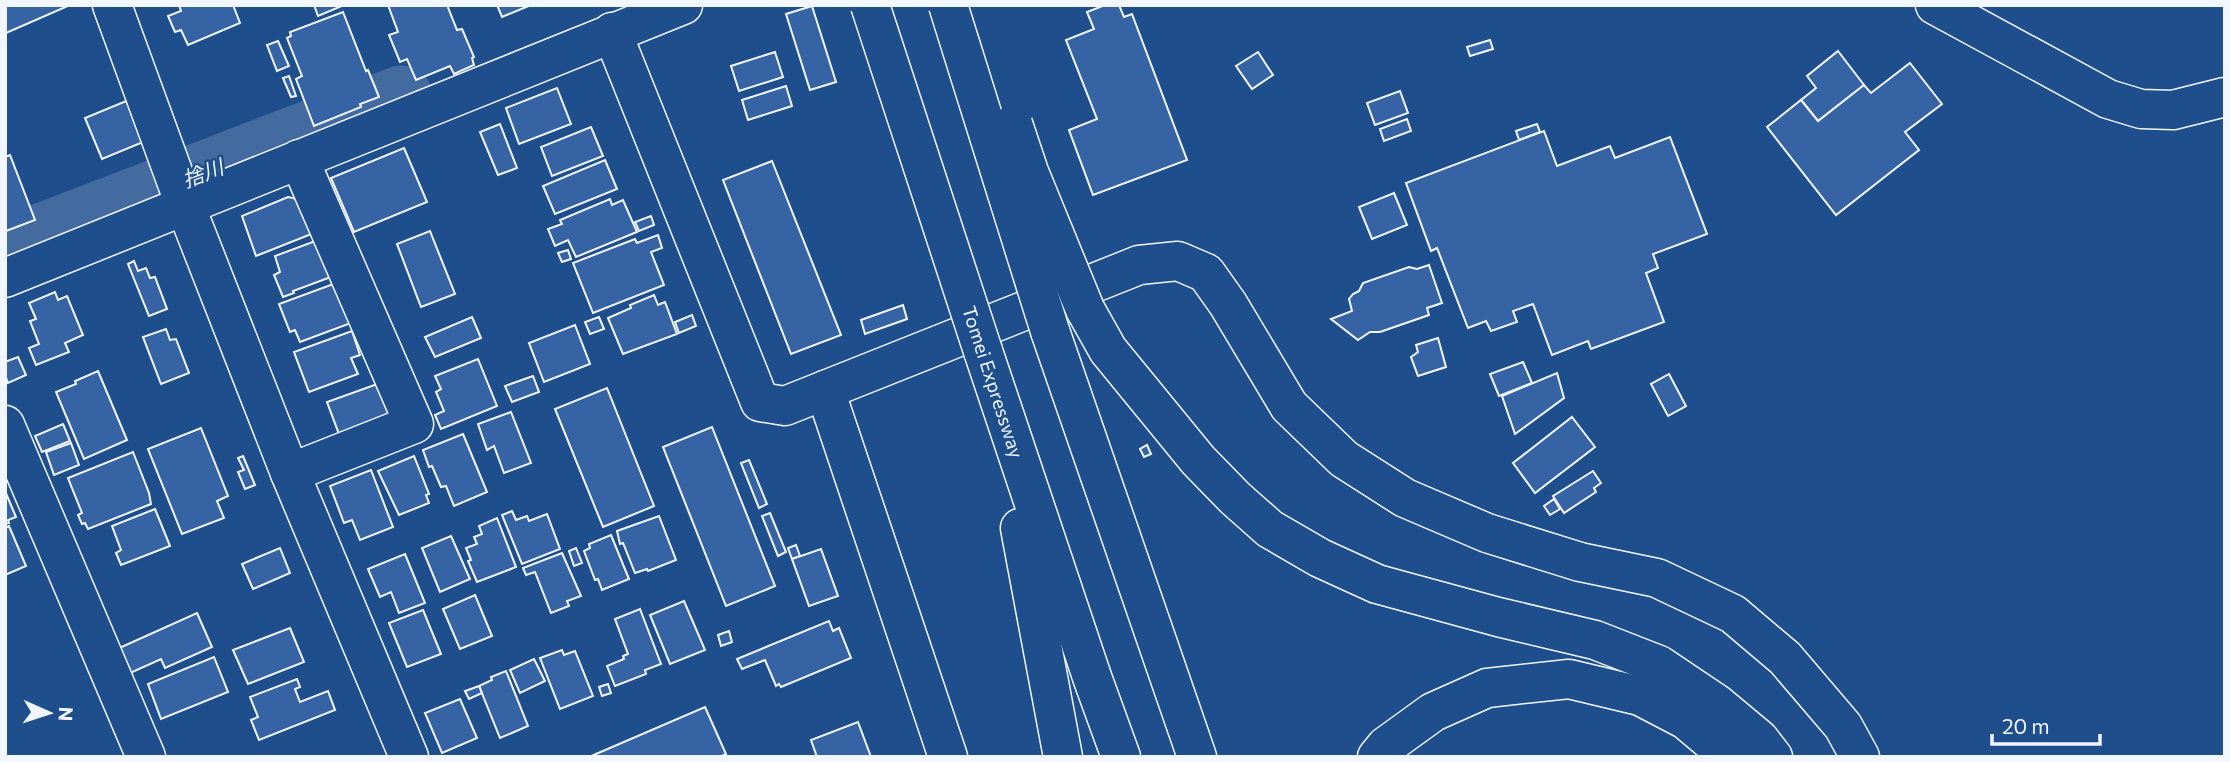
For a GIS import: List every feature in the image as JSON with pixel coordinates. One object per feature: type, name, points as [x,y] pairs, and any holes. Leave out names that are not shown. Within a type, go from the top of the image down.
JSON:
[{"type":"main road","points":[[112,5],[185,205],[290,473],[409,757]]},
{"type":"main road","points":[[5,278],[682,5]]},
{"type":"main road","name":"Tomei Expressway","points":[[870,5],[983,351],[1121,757]]},
{"type":"main road","points":[[948,5],[1050,331],[1196,757]]},
{"type":"main road","points":[[974,5],[1029,172],[1085,309],[1108,350],[1198,460],[1235,498],[1270,529],[1320,558],[1377,584],[1595,640],[1658,665],[1717,704],[1759,738],[1773,757]]},
{"type":"main road","points":[[1935,5],[2108,99],[2141,109],[2173,110],[2225,97]]},
{"type":"main road","points":[[612,32],[760,402],[785,406],[1139,265],[1178,261],[1206,273],[1228,304],[1289,406],[1345,459],[1405,498],[1487,533],[1580,562],[1657,578],[1733,614],[1785,658],[1843,726],[1860,757]]},
{"type":"main road","points":[[290,473],[414,424],[299,159]]},
{"type":"main road","points":[[983,351],[1033,589],[1063,757]]},
{"type":"main road","points":[[825,390],[948,757]]},
{"type":"main road","points":[[5,425],[146,757]]},
{"type":"main road","points":[[1377,757],[1386,746],[1433,712],[1487,688],[1569,679],[1640,696],[1686,720],[1730,757]]},
{"type":"building","points":[[5,5],[67,5],[68,6],[6,33]]},
{"type":"building","points":[[179,5],[233,5],[240,23],[188,45],[181,30],[175,32],[168,16],[181,11]]},
{"type":"building","points":[[314,5],[341,5],[342,6],[318,16]]},
{"type":"building","points":[[388,5],[447,5],[457,30],[462,29],[474,57],[474,65],[454,74],[450,66],[416,80],[407,59],[400,62],[389,35],[398,32]]},
{"type":"building","points":[[497,5],[531,5],[502,17]]},
{"type":"building","points":[[1105,5],[1119,5],[1124,17],[1132,14],[1187,160],[1093,195],[1069,130],[1097,119],[1066,40],[1094,29],[1087,12]]},
{"type":"building","points":[[812,6],[836,82],[810,90],[786,14]]},
{"type":"building","points":[[343,12],[379,97],[314,126],[296,79],[302,76],[287,38],[291,36],[290,32]]},
{"type":"building","points":[[1490,40],[1493,49],[1470,56],[1467,47]]},
{"type":"building","points":[[278,41],[289,66],[277,71],[267,45]]},
{"type":"building","points":[[1838,51],[1864,85],[1818,121],[1801,100],[1816,88],[1807,76]]},
{"type":"building","points":[[775,52],[783,77],[739,91],[731,66]]},
{"type":"building","points":[[1258,52],[1273,75],[1252,89],[1236,66]]},
{"type":"building","points":[[1910,63],[1942,104],[1905,132],[1919,150],[1836,215],[1767,127],[1801,100],[1818,121],[1864,85],[1871,93]]},
{"type":"building","points":[[289,76],[296,96],[291,97],[283,78]]},
{"type":"building","points":[[786,86],[792,106],[748,120],[742,100]]},
{"type":"building","points":[[557,88],[571,124],[519,144],[506,108]]},
{"type":"building","points":[[1400,91],[1408,113],[1375,125],[1367,103]]},
{"type":"building","points":[[131,99],[148,140],[102,159],[85,118]]},
{"type":"building","points":[[1407,119],[1411,131],[1384,141],[1380,129]]},
{"type":"building","points":[[500,124],[517,168],[498,175],[480,132]]},
{"type":"building","points":[[1537,124],[1540,132],[1519,140],[1516,131]]},
{"type":"building","points":[[591,127],[603,156],[552,176],[541,147]]},
{"type":"building","points":[[1544,131],[1557,166],[1610,146],[1615,158],[1670,137],[1707,234],[1653,254],[1658,268],[1646,273],[1664,322],[1591,349],[1588,341],[1552,355],[1533,304],[1513,311],[1517,322],[1491,331],[1486,321],[1468,328],[1437,248],[1431,251],[1406,183]]},
{"type":"building","points":[[404,148],[427,202],[354,232],[331,178]]},
{"type":"building","points":[[10,155],[35,220],[6,231],[5,157]]},
{"type":"building","points":[[605,160],[617,189],[555,214],[543,186]]},
{"type":"building","points":[[772,161],[841,335],[791,354],[723,180]]},
{"type":"building","points":[[1394,193],[1407,225],[1372,239],[1359,207]]},
{"type":"building","points":[[288,197],[302,200],[314,233],[256,256],[242,216]]},
{"type":"building","points":[[610,199],[612,205],[623,200],[637,232],[576,257],[568,240],[555,246],[548,229],[562,224],[560,220]]},
{"type":"building","points":[[651,216],[654,225],[639,231],[635,222]]},
{"type":"building","points":[[430,231],[455,294],[421,307],[397,244]]},
{"type":"building","points":[[658,235],[662,248],[651,252],[664,285],[593,313],[573,263],[635,239],[637,243]]},
{"type":"building","points":[[318,240],[331,277],[283,297],[274,275],[280,272],[275,256]]},
{"type":"building","points":[[568,250],[571,259],[562,262],[558,253]]},
{"type":"building","points":[[134,261],[138,271],[146,268],[150,278],[155,277],[167,309],[149,316],[128,264]]},
{"type":"building","points":[[1429,265],[1442,303],[1427,308],[1429,315],[1380,332],[1370,332],[1358,340],[1331,319],[1352,311],[1349,299],[1359,291],[1363,283],[1409,267],[1417,269]]},
{"type":"building","points":[[336,283],[351,323],[300,342],[295,330],[290,332],[279,304]]},
{"type":"building","points":[[55,292],[58,300],[67,296],[83,335],[65,343],[69,352],[36,365],[29,348],[39,344],[30,321],[36,319],[29,303]]},
{"type":"building","points":[[654,295],[658,305],[665,302],[677,334],[623,354],[608,318]]},
{"type":"building","points":[[903,305],[907,319],[865,334],[861,320]]},
{"type":"building","points":[[692,315],[696,326],[679,333],[675,322]]},
{"type":"building","points":[[472,317],[481,338],[435,357],[425,337]]},
{"type":"building","points":[[599,317],[604,329],[590,334],[585,322]]},
{"type":"building","points":[[575,325],[590,364],[544,382],[529,343]]},
{"type":"building","points":[[166,329],[170,340],[176,339],[189,373],[161,384],[143,337]]},
{"type":"building","points":[[352,331],[360,355],[351,358],[358,374],[309,392],[294,352]]},
{"type":"building","points":[[1438,338],[1446,367],[1418,376],[1411,357],[1418,352],[1416,345]]},
{"type":"building","points":[[18,357],[26,375],[8,383],[5,362]]},
{"type":"building","points":[[478,359],[497,406],[441,429],[435,415],[444,411],[436,392],[441,389],[435,376]]},
{"type":"building","points":[[1523,362],[1532,383],[1499,396],[1490,374]]},
{"type":"building","points":[[98,371],[127,440],[84,459],[56,392]]},
{"type":"building","points":[[1557,373],[1564,398],[1515,434],[1502,396]]},
{"type":"building","points":[[1669,374],[1686,406],[1668,416],[1651,384]]},
{"type":"building","points":[[533,376],[539,392],[512,402],[505,386]]},
{"type":"building","points":[[380,383],[393,417],[342,442],[327,402]]},
{"type":"building","points":[[607,388],[654,506],[603,527],[555,409]]},
{"type":"building","points":[[511,412],[531,463],[504,473],[494,446],[487,450],[478,424]]},
{"type":"building","points":[[1572,417],[1595,447],[1535,493],[1513,463]]},
{"type":"building","points":[[63,424],[70,441],[42,452],[35,436]]},
{"type":"building","points":[[712,427],[775,586],[726,606],[663,447]]},
{"type":"building","points":[[201,428],[228,496],[217,501],[224,518],[182,534],[148,449]]},
{"type":"building","points":[[463,434],[487,492],[454,506],[446,486],[441,487],[432,466],[429,467],[423,450]]},
{"type":"building","points":[[71,443],[79,465],[54,475],[46,452]]},
{"type":"building","points":[[1147,445],[1151,454],[1144,457],[1140,449]]},
{"type":"building","points":[[133,452],[151,504],[88,529],[78,515],[82,513],[68,478]]},
{"type":"building","points":[[243,456],[255,485],[245,489],[238,472],[244,470],[238,458]]},
{"type":"building","points":[[414,456],[429,494],[426,495],[429,503],[399,515],[378,471]]},
{"type":"building","points":[[749,460],[767,504],[759,508],[741,463]]},
{"type":"building","points":[[371,470],[393,527],[360,540],[352,520],[344,523],[330,486]]},
{"type":"building","points":[[1593,471],[1601,483],[1594,488],[1596,492],[1564,513],[1553,496]]},
{"type":"building","points":[[5,491],[16,517],[5,524]]},
{"type":"building","points":[[1554,499],[1560,509],[1550,515],[1544,506]]},
{"type":"building","points":[[155,509],[170,546],[121,565],[116,553],[121,550],[112,526]]},
{"type":"building","points":[[512,511],[516,520],[527,516],[529,521],[547,514],[560,549],[522,564],[502,515]]},
{"type":"building","points":[[770,513],[786,552],[778,556],[762,516]]},
{"type":"building","points":[[659,516],[676,560],[635,573],[623,543],[620,544],[617,531]]},
{"type":"building","points":[[497,518],[516,567],[477,582],[466,548],[477,544],[474,537],[482,534],[479,526]]},
{"type":"building","points":[[9,526],[26,566],[5,575],[5,528]]},
{"type":"building","points":[[611,535],[629,579],[602,590],[598,579],[595,580],[584,551],[590,548],[589,544]]},
{"type":"building","points":[[451,536],[470,579],[440,592],[422,548]]},
{"type":"building","points":[[796,545],[800,556],[792,559],[788,548]]},
{"type":"building","points":[[280,548],[290,573],[253,589],[242,564]]},
{"type":"building","points":[[576,548],[582,563],[574,566],[569,551]]},
{"type":"building","points":[[821,549],[838,596],[809,606],[792,559]]},
{"type":"building","points":[[562,553],[581,596],[567,601],[569,606],[551,613],[535,572],[526,575],[523,568]]},
{"type":"building","points":[[405,554],[425,603],[399,613],[391,592],[380,597],[368,569]]},
{"type":"building","points":[[475,595],[492,636],[460,649],[443,609]]},
{"type":"building","points":[[684,601],[705,650],[670,664],[650,615]]},
{"type":"building","points":[[640,609],[661,664],[645,670],[646,674],[615,686],[607,666],[624,659],[623,656],[628,654],[615,619]]},
{"type":"building","points":[[423,610],[441,654],[407,667],[389,623]]},
{"type":"building","points":[[197,613],[212,647],[165,668],[161,659],[128,674],[117,649]]},
{"type":"building","points":[[829,621],[833,631],[839,628],[851,658],[781,687],[779,684],[776,686],[765,660],[742,669],[737,659]]},
{"type":"building","points":[[290,628],[304,662],[248,684],[233,650]]},
{"type":"building","points":[[729,631],[732,642],[721,646],[718,635]]},
{"type":"building","points":[[562,650],[564,655],[575,651],[593,696],[560,709],[540,658]]},
{"type":"building","points":[[214,657],[228,692],[161,719],[148,684]]},
{"type":"building","points":[[534,659],[545,681],[520,693],[510,670]]},
{"type":"building","points":[[506,671],[528,726],[500,738],[479,686]]},
{"type":"building","points":[[297,679],[300,687],[295,689],[300,702],[328,691],[335,710],[259,740],[251,720],[258,717],[250,697]]},
{"type":"building","points":[[608,684],[611,693],[602,696],[599,687]]},
{"type":"building","points":[[479,686],[482,693],[469,699],[465,691]]},
{"type":"building","points":[[460,699],[477,738],[442,753],[425,713]]},
{"type":"building","points":[[705,707],[726,754],[720,757],[589,757]]},
{"type":"building","points":[[858,722],[871,757],[817,757],[811,740]]},
{"type":"waterway","name":"捨川","points":[[5,250],[401,98]]}]
